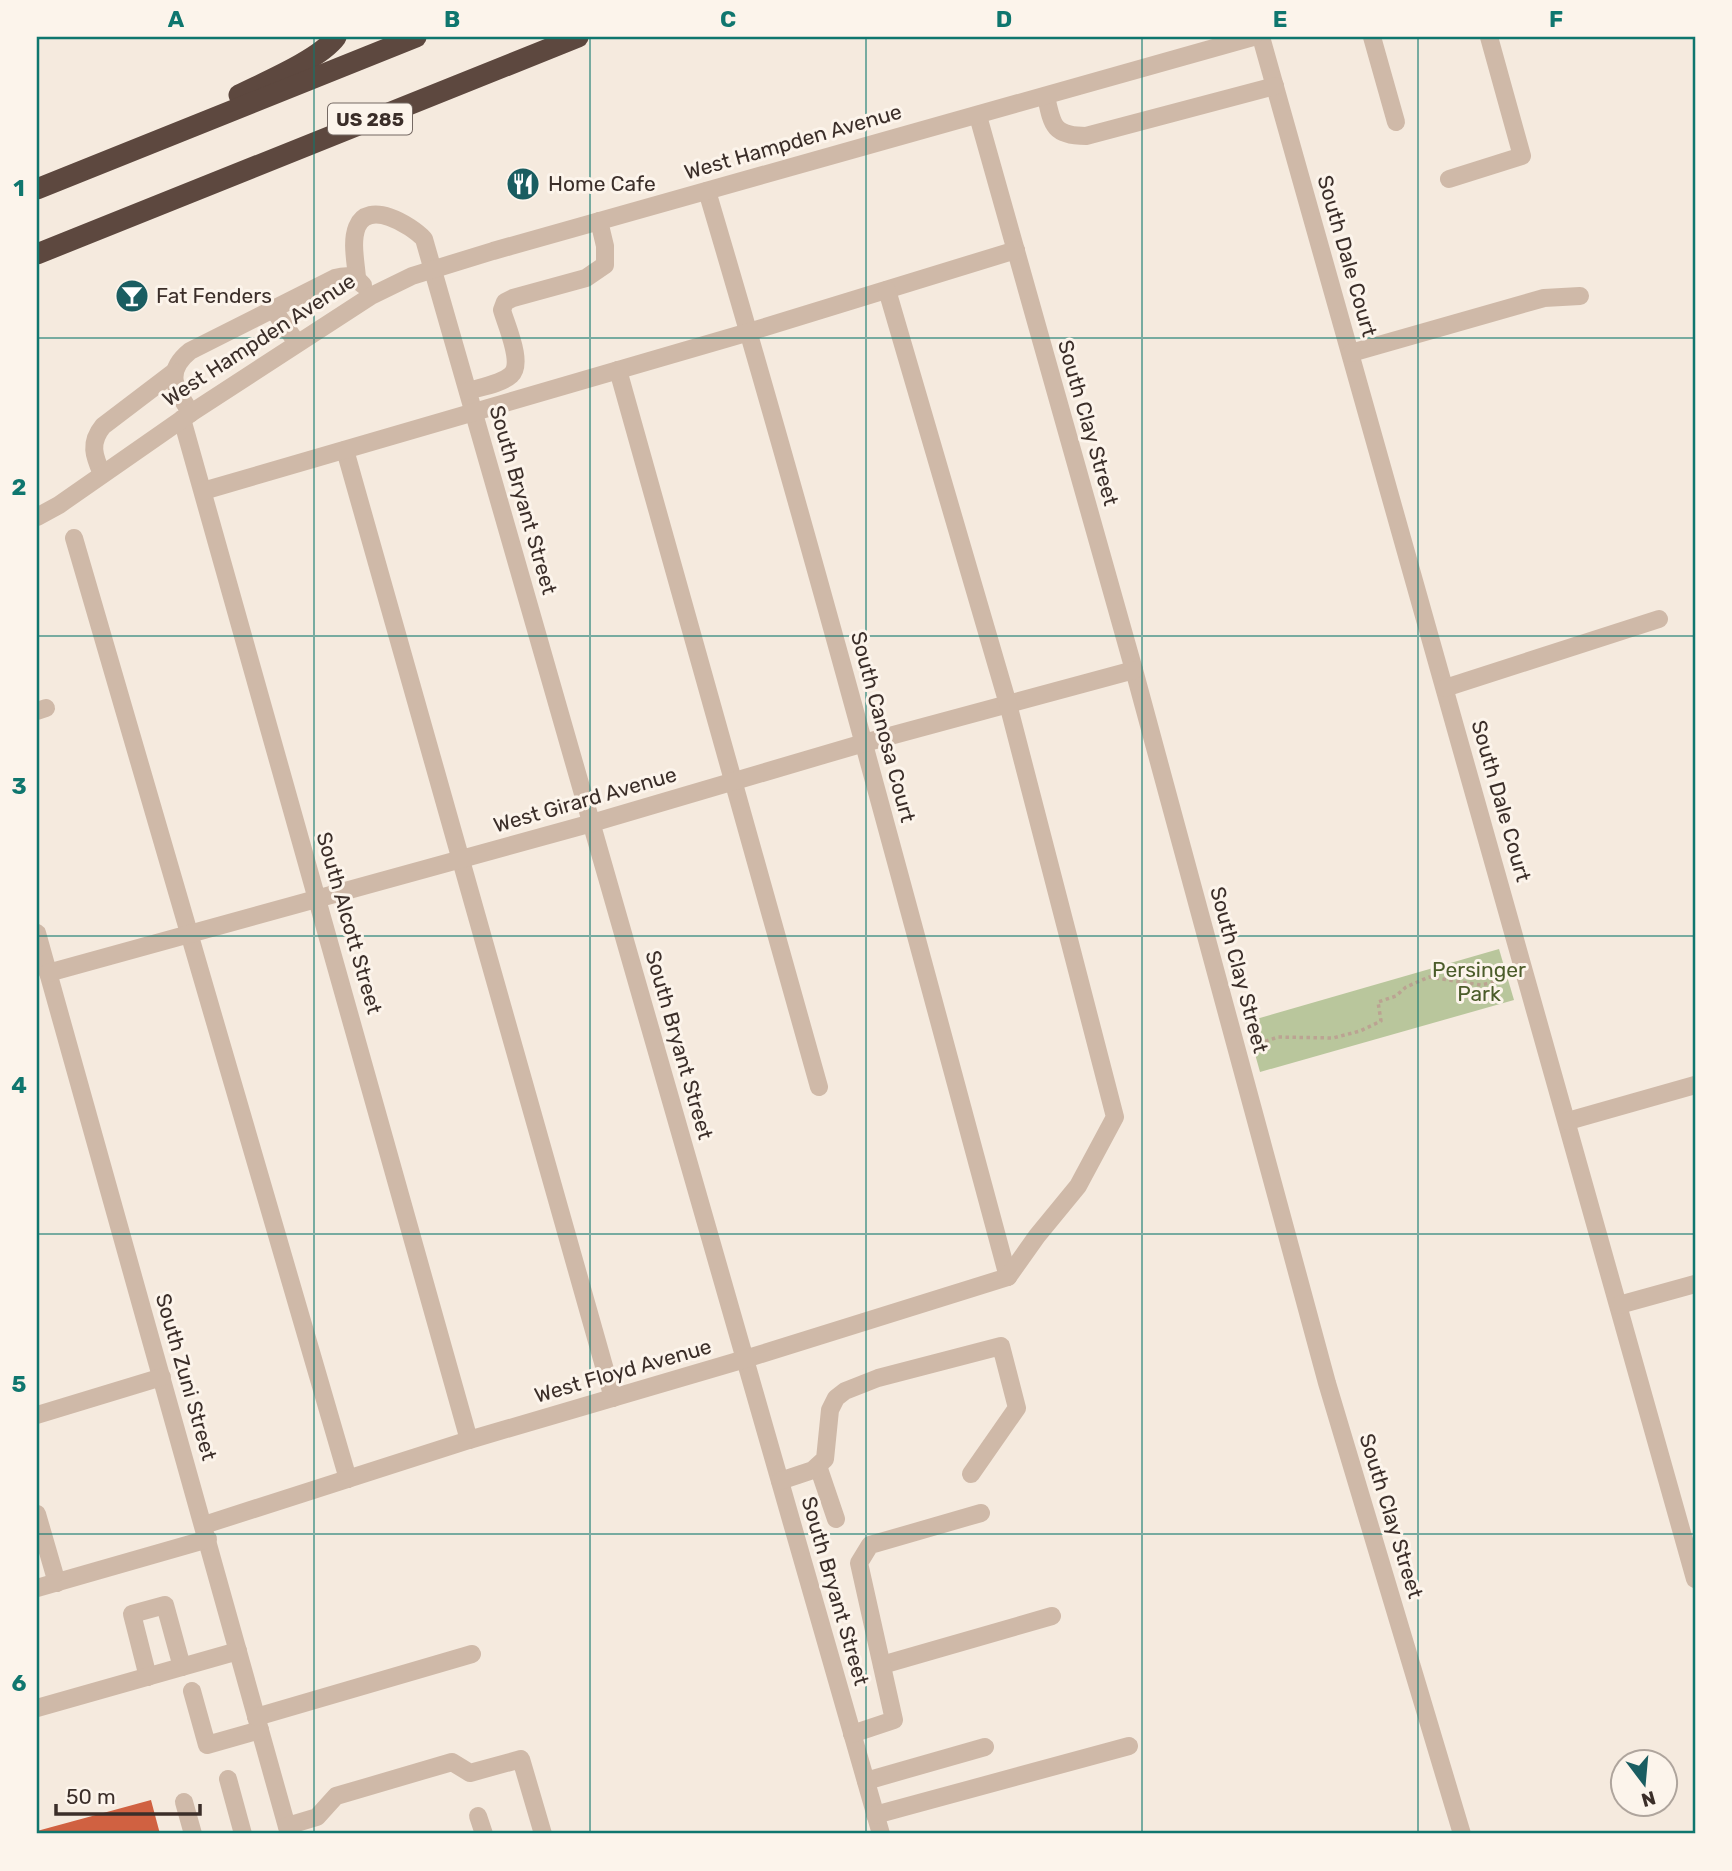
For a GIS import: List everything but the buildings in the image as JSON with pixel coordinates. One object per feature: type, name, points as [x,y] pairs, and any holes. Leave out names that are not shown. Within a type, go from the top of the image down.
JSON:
[{"type":"highway","points":[[86,170],[281,74],[321,50],[336,37]]},
{"type":"highway","name":"US 285","points":[[37,189],[416,37]]},
{"type":"highway","name":"US 285","points":[[37,254],[578,37]]},
{"type":"street","name":"West Hampden Avenue","points":[[37,517],[59,505],[297,343],[393,285],[434,269],[599,221],[1253,37]]},
{"type":"street","name":"South Dale Court","points":[[1261,37],[1695,1579]]},
{"type":"street","points":[[1372,37],[1396,122]]},
{"type":"street","points":[[1449,179],[1522,156],[1489,37]]},
{"type":"street","points":[[1046,96],[1051,119],[1057,131],[1070,136],[1086,136],[1275,86]]},
{"type":"street","name":"South Clay Street","points":[[978,116],[1134,670],[1328,1383],[1462,1834]]},
{"type":"street","name":"South Canosa Court","points":[[708,191],[864,743],[1008,1277]]},
{"type":"street","name":"South Bryant Street","points":[[357,278],[355,237],[358,225],[365,217],[384,215],[424,239],[881,1834]]},
{"type":"street","points":[[468,391],[502,380],[516,369],[517,359],[502,310],[505,302],[586,278],[605,265],[606,256],[599,221]]},
{"type":"street","points":[[203,491],[750,332],[1016,250]]},
{"type":"street","points":[[102,474],[94,456],[96,435],[103,426],[174,372],[178,360],[190,351],[335,278],[347,275],[357,278],[371,296]]},
{"type":"street","points":[[887,290],[1008,704],[1115,1117],[1078,1186],[1008,1277]]},
{"type":"street","points":[[1350,352],[1544,298],[1580,296]]},
{"type":"street","points":[[273,309],[297,343]]},
{"type":"street","points":[[618,370],[819,1087]]},
{"type":"street","name":"South Alcott Street","points":[[174,372],[187,416],[203,491],[469,1440]]},
{"type":"street","points":[[502,380],[509,401]]},
{"type":"street","points":[[345,450],[613,1398]]},
{"type":"street","points":[[74,538],[348,1479]]},
{"type":"street","points":[[1445,688],[1659,619]]},
{"type":"street","name":"West Girard Avenue","points":[[44,970],[188,934],[592,824],[864,743],[1134,670]]},
{"type":"street","name":"South Zuni Street","points":[[37,933],[44,970],[206,1532],[288,1830]]},
{"type":"street","points":[[1568,1121],[1695,1085]]},
{"type":"street","name":"West Floyd Avenue","points":[[37,1588],[206,1532],[348,1479],[469,1440],[745,1359],[1008,1277]]},
{"type":"street","points":[[1619,1305],[1695,1284]]},
{"type":"street","points":[[780,1481],[813,1470],[825,1459],[830,1410],[836,1398],[845,1391],[878,1378],[1001,1346],[1017,1408],[971,1474]]},
{"type":"street","points":[[37,1415],[162,1377]]},
{"type":"street","points":[[818,1465],[835,1519]]},
{"type":"street","points":[[852,1734],[894,1720],[859,1563],[870,1545],[982,1513]]},
{"type":"street","points":[[37,1514],[57,1583]]},
{"type":"street","points":[[148,1677],[132,1614],[164,1605],[182,1667]]},
{"type":"street","points":[[881,1665],[1052,1616]]},
{"type":"street","points":[[37,1709],[238,1651]]},
{"type":"street","points":[[192,1691],[207,1745],[258,1723],[472,1654]]},
{"type":"street","points":[[875,1815],[1129,1746]]},
{"type":"street","points":[[866,1781],[985,1747]]},
{"type":"street","points":[[288,1830],[317,1817],[335,1796],[452,1762],[470,1773],[521,1759],[543,1834]]},
{"type":"street","points":[[228,1779],[243,1834]]},
{"type":"street","points":[[184,1802],[193,1834]]},
{"type":"street","points":[[478,1816],[484,1834]]},
{"type":"path","points":[[1237,1051],[1278,1037],[1333,1038],[1360,1031],[1381,1021],[1378,1002],[1396,996],[1406,987],[1429,976],[1481,985],[1526,974]]},
{"type":"green space","name":"Persinger Park","points":[[1499,949],[1514,1000],[1260,1072],[1246,1022]]},
{"type":"place","name":"Home Cafe","points":[[523,184]]},
{"type":"place","name":"Fat Fenders","points":[[132,296]]}]
